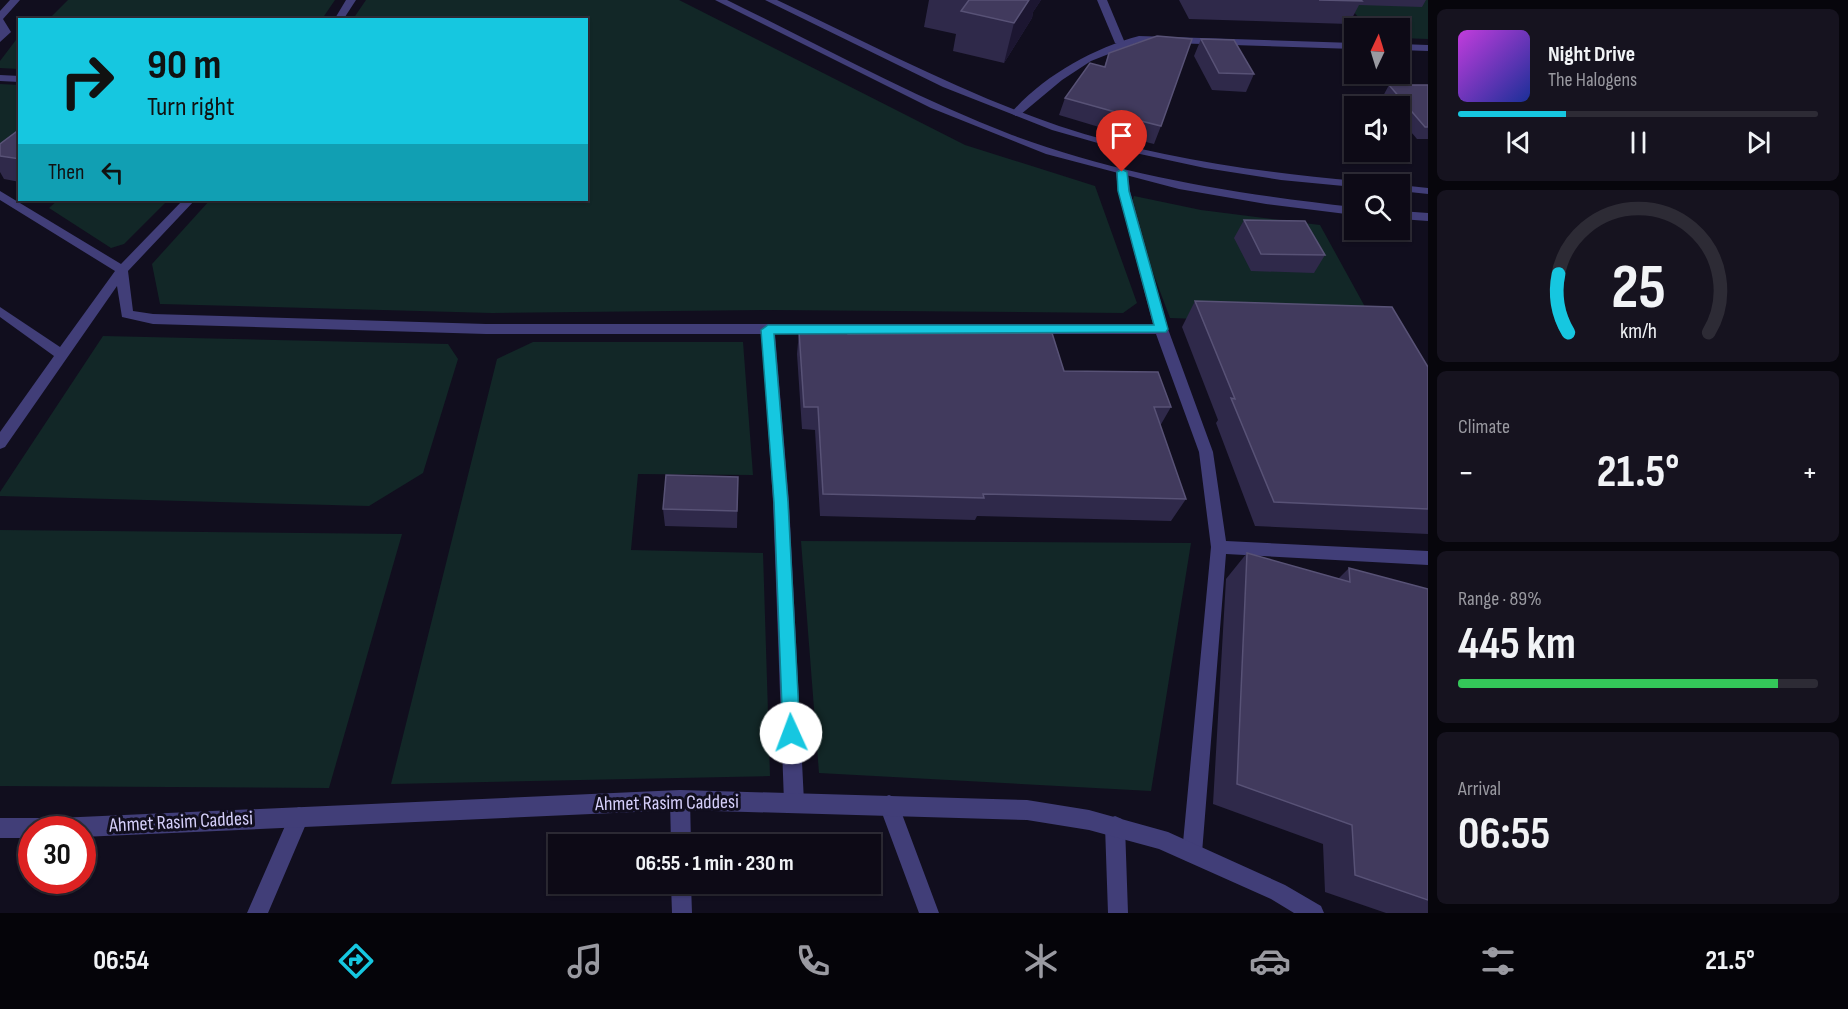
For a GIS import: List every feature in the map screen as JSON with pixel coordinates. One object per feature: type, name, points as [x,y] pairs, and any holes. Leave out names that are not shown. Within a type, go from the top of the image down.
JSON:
[{"type":"street","points":[[0,39],[6,32],[0,19],[15,0]]},
{"type":"street","points":[[339,18],[351,0]]},
{"type":"street","points":[[720,0],[913,95],[1007,136],[1122,172],[1236,196],[1344,210]]},
{"type":"street","points":[[770,0],[936,79],[1016,113],[1094,139],[1183,160],[1245,171],[1344,182]]},
{"type":"street","points":[[1102,0],[1120,43]]},
{"type":"street","points":[[1016,113],[1070,68],[1120,43],[1139,39],[1344,46]]},
{"type":"street","points":[[1410,48],[1428,48]]},
{"type":"street","points":[[0,78],[18,79]]},
{"type":"street","points":[[1122,172],[1124,191],[1161,329],[1206,452],[1219,547],[1192,853]]},
{"type":"street","points":[[1410,189],[1428,191]]},
{"type":"street","points":[[0,195],[122,270]]},
{"type":"street","points":[[0,443],[122,270],[188,201]]},
{"type":"street","points":[[1410,216],[1428,218]]},
{"type":"street","points":[[122,270],[127,314],[153,319],[486,330],[1161,329]]},
{"type":"street","points":[[0,311],[62,356]]},
{"type":"street","points":[[768,330],[781,502],[794,802]]},
{"type":"street","points":[[1219,547],[1428,558]]},
{"type":"street","points":[[680,800],[681,834]]},
{"type":"street","name":"Ahmet Rasim Caddesi","points":[[0,828],[58,828],[680,800],[1027,810],[1115,826],[1161,839],[1278,892],[1314,913]]},
{"type":"street","points":[[889,805],[929,913]]},
{"type":"street","points":[[257,913],[299,817]]},
{"type":"street","points":[[1115,826],[1118,913]]},
{"type":"street","points":[[681,894],[682,913]]},
{"type":"green space","points":[[68,0],[335,0],[323,18],[34,18],[52,16]]},
{"type":"green space","points":[[366,0],[679,0],[965,145],[1095,186],[1137,303],[1123,313],[771,310],[492,313],[160,304],[152,264],[209,201],[588,201],[588,18],[354,18]]},
{"type":"green space","points":[[1344,0],[1428,0],[1428,39],[1410,38],[1410,18],[1359,18]]},
{"type":"green space","points":[[18,37],[18,69],[0,68],[0,61]]},
{"type":"green space","points":[[0,84],[18,85],[18,156],[0,170]]},
{"type":"green space","points":[[1134,196],[1201,210],[1320,225],[1375,325],[1170,318],[1129,209]]},
{"type":"green space","points":[[57,201],[167,201],[124,244],[111,248],[49,208]]},
{"type":"green space","points":[[103,336],[448,344],[458,359],[423,473],[369,506],[0,496],[0,492]]},
{"type":"green space","points":[[533,342],[743,342],[753,475],[638,474],[631,550],[763,553],[770,776],[391,784],[497,359]]},
{"type":"green space","points":[[0,530],[402,534],[329,788],[0,786]]},
{"type":"green space","points":[[801,541],[1191,543],[1151,791],[819,773]]},
{"type":"building","points":[[969,0],[1029,0],[1014,23],[961,11]]},
{"type":"building","points":[[1157,36],[1192,39],[1161,126],[1065,98],[1090,63],[1105,67],[1109,53]]},
{"type":"building","points":[[1201,39],[1234,40],[1254,74],[1219,73]]},
{"type":"building","points":[[1389,85],[1428,85],[1428,127],[1425,127],[1410,110],[1410,96],[1398,96]]},
{"type":"building","points":[[18,130],[18,159],[0,156],[0,144]]},
{"type":"building","points":[[1244,220],[1305,221],[1325,255],[1261,254]]},
{"type":"building","points":[[1195,301],[1392,307],[1428,367],[1428,509],[1274,502],[1231,398],[1235,399]]},
{"type":"building","points":[[799,331],[848,331],[848,334],[1052,333],[1064,371],[1158,372],[1171,407],[1154,407],[1186,499],[983,494],[984,498],[823,494],[818,407],[804,407]]},
{"type":"building","points":[[666,475],[738,477],[737,511],[663,509]]},
{"type":"building","points":[[1247,553],[1350,582],[1349,568],[1428,589],[1428,900],[1355,875],[1352,825],[1237,784]]},
{"type":"route","points":[[791,733],[781,502],[768,330],[1161,329],[1124,191],[1122,172]]}]
